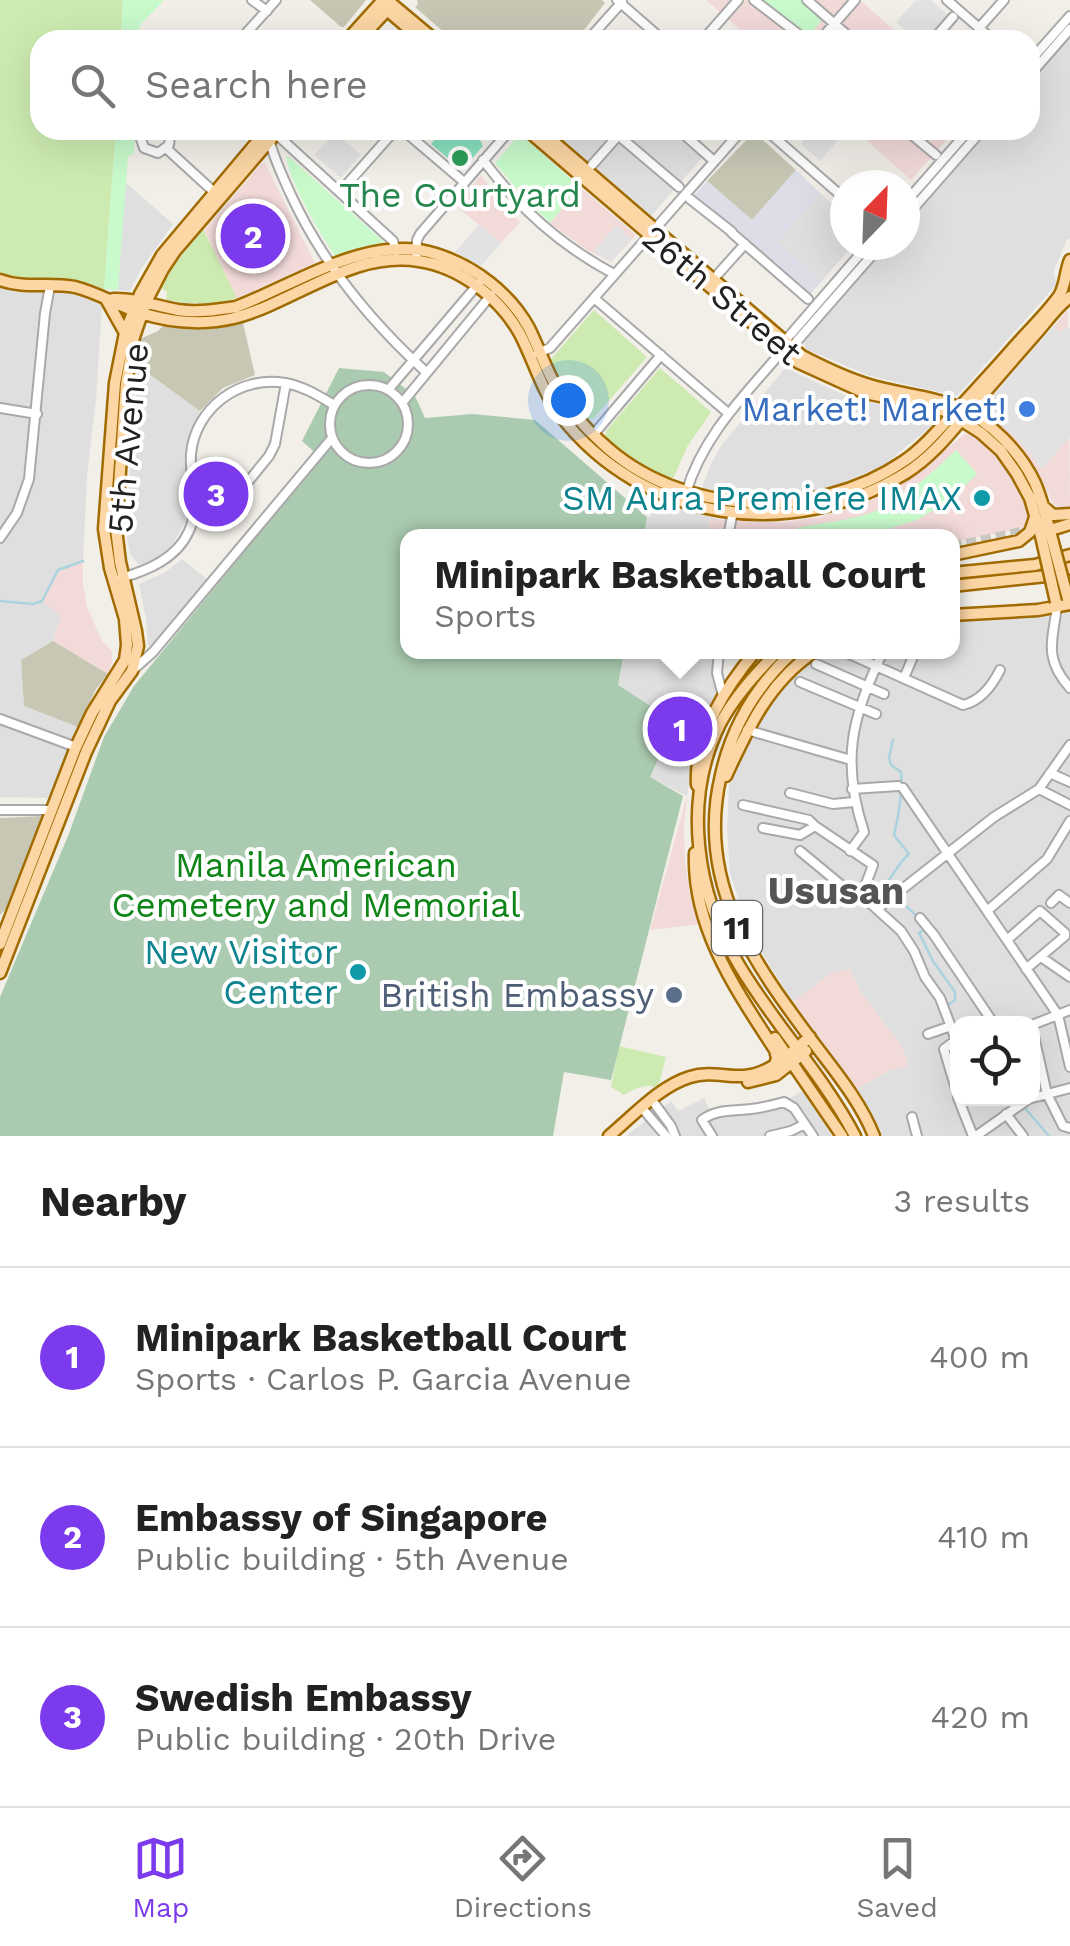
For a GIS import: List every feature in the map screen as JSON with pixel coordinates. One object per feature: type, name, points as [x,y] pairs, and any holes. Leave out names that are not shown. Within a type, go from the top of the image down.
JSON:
[{"type":"main road","points":[[358,30],[386,3]]},
{"type":"main road","points":[[366,30],[386,3]]},
{"type":"main road","points":[[386,3],[412,30]]},
{"type":"main road","points":[[386,3],[422,30]]},
{"type":"main road","name":"5th Avenue","points":[[119,579],[118,492],[126,384],[140,307],[162,255],[214,192],[265,140]]},
{"type":"main road","name":"5th Avenue","points":[[127,668],[137,640],[135,619],[105,543],[104,510],[115,383],[125,333],[175,250],[266,140]]},
{"type":"main road","name":"26th Street","points":[[539,140],[652,232]]},
{"type":"main road","name":"26th Street","points":[[551,140],[799,363],[865,394],[960,414],[1010,462],[1039,511],[1064,603]]},
{"type":"main road","points":[[0,280],[75,288],[140,307],[199,311],[236,307],[370,252],[416,255],[480,282],[493,293],[593,435],[626,462],[686,496],[762,503],[811,500],[835,494],[866,482],[917,452],[960,414],[1068,288],[1070,260]]},
{"type":"main road","points":[[534,355],[550,399],[570,427],[619,472],[638,482],[733,512],[800,512],[870,492],[923,460],[1068,288]]},
{"type":"main road","points":[[109,298],[125,333]]},
{"type":"main road","points":[[960,553],[1019,541],[1030,532],[1039,511],[1070,514]]},
{"type":"main road","points":[[1047,533],[1070,524]]},
{"type":"main road","points":[[960,572],[1035,566],[1070,555]]},
{"type":"main road","points":[[960,585],[1046,576],[1070,568]]},
{"type":"main road","points":[[960,614],[1064,603]]},
{"type":"main road","points":[[698,798],[697,761],[708,728],[750,659]]},
{"type":"main road","points":[[722,720],[758,659]]},
{"type":"main road","name":"11","points":[[769,659],[722,720],[705,764],[698,798],[704,878],[716,922],[738,964],[855,1136]]},
{"type":"main road","name":"11","points":[[785,659],[766,677],[735,727],[715,800],[718,874],[732,918],[773,987],[853,1096],[874,1136]]},
{"type":"main road","points":[[715,800],[769,694],[803,659]]},
{"type":"main road","points":[[0,944],[76,747],[92,714],[127,668]]},
{"type":"main road","points":[[0,974],[86,752],[127,668]]},
{"type":"main road","points":[[698,827],[695,877],[700,906],[710,936],[775,1050],[776,1069]]},
{"type":"main road","points":[[732,978],[842,1136]]},
{"type":"main road","points":[[609,1136],[680,1088],[699,1081],[750,1082],[776,1069],[812,1041]]},
{"type":"main road","points":[[776,1069],[798,1080],[828,1114]]},
{"type":"main road","points":[[618,1136],[649,1107]]},
{"type":"street","points":[[252,0],[266,11]]},
{"type":"street","points":[[250,30],[276,0]]},
{"type":"street","points":[[712,30],[738,0]]},
{"type":"street","points":[[754,0],[793,30]]},
{"type":"street","points":[[807,0],[841,30]]},
{"type":"street","points":[[829,30],[855,0]]},
{"type":"street","points":[[947,0],[981,30]]},
{"type":"street","points":[[979,28],[1004,0]]},
{"type":"street","points":[[596,30],[621,1],[653,30]]},
{"type":"street","points":[[1040,50],[1070,16]]},
{"type":"street","points":[[942,30],[953,18]]},
{"type":"street","points":[[1040,63],[1070,29]]},
{"type":"street","points":[[143,140],[148,152],[158,154],[167,149],[170,140]]},
{"type":"street","points":[[274,140],[299,213],[334,270],[377,324],[426,372]]},
{"type":"street","points":[[280,140],[393,240],[396,254]]},
{"type":"street","points":[[341,192],[386,140]]},
{"type":"street","points":[[416,140],[464,182]]},
{"type":"street","points":[[416,255],[420,234],[501,140]]},
{"type":"street","points":[[592,165],[612,140]]},
{"type":"street","points":[[627,140],[678,187]]},
{"type":"street","points":[[690,140],[714,161]]},
{"type":"street","points":[[534,355],[550,348],[733,140]]},
{"type":"street","points":[[777,140],[830,186]]},
{"type":"street","points":[[918,140],[936,154]]},
{"type":"street","points":[[920,185],[960,140]]},
{"type":"street","points":[[920,201],[973,140]]},
{"type":"street","points":[[167,149],[214,192]]},
{"type":"street","points":[[483,160],[537,223],[614,274]]},
{"type":"street","points":[[690,198],[808,298]]},
{"type":"street","points":[[718,274],[748,247]]},
{"type":"street","points":[[686,496],[706,445],[728,413],[856,260]]},
{"type":"street","points":[[783,349],[867,260]]},
{"type":"street","points":[[388,390],[480,282]]},
{"type":"street","points":[[0,538],[17,513],[29,479],[47,286]]},
{"type":"street","points":[[402,403],[493,293]]},
{"type":"street","points":[[594,298],[728,413]]},
{"type":"street","points":[[593,435],[661,355]]},
{"type":"street","points":[[119,579],[170,556],[188,534],[196,500],[192,450],[196,432],[206,414],[226,396],[262,382],[286,383],[311,391],[334,405]]},
{"type":"street","points":[[194,516],[221,515],[270,456],[286,383]]},
{"type":"street","points":[[358,386],[388,390],[402,403],[408,421],[406,434],[401,446],[387,458],[368,462],[354,459],[332,438],[330,421],[334,405],[358,386]]},
{"type":"street","points":[[0,408],[36,414]]},
{"type":"street","points":[[127,668],[153,652],[332,438]]},
{"type":"street","points":[[729,529],[733,512]]},
{"type":"street","points":[[1064,603],[1052,636],[1052,657],[1060,677],[1070,687]]},
{"type":"street","points":[[719,659],[723,698]]},
{"type":"street","points":[[817,659],[884,694]]},
{"type":"street","points":[[862,659],[963,705],[988,690],[1000,670]]},
{"type":"street","points":[[850,851],[864,832],[852,788],[851,760],[858,706],[879,659]]},
{"type":"street","points":[[904,678],[912,659]]},
{"type":"street","points":[[718,673],[727,680],[736,678]]},
{"type":"street","points":[[800,682],[876,714]]},
{"type":"street","points":[[0,720],[76,747]]},
{"type":"street","points":[[748,730],[851,760]]},
{"type":"street","points":[[873,906],[1039,789],[1070,745]]},
{"type":"street","points":[[1050,773],[1070,782]]},
{"type":"street","points":[[852,788],[900,787],[1058,1015],[1070,1067]]},
{"type":"street","points":[[1039,789],[1070,805]]},
{"type":"street","points":[[790,794],[833,804],[854,802]]},
{"type":"street","points":[[743,805],[810,820],[874,866],[866,884],[873,906]]},
{"type":"street","points":[[0,810],[52,810]]},
{"type":"street","points":[[987,910],[1047,858],[1070,821]]},
{"type":"street","points":[[763,828],[800,835],[814,826]]},
{"type":"street","points":[[800,851],[873,906],[906,938],[950,1023]]},
{"type":"street","points":[[1051,903],[1058,894],[1070,903]]},
{"type":"street","points":[[1007,940],[1040,911],[1070,948]]},
{"type":"street","points":[[920,918],[989,1016]]},
{"type":"street","points":[[1026,969],[1070,923]]},
{"type":"street","points":[[1041,957],[1070,976]]},
{"type":"street","points":[[1040,1023],[1070,1010]]},
{"type":"street","points":[[928,1034],[950,1026]]},
{"type":"street","points":[[950,1044],[944,1049],[950,1070]]},
{"type":"street","points":[[1040,1062],[1047,1094],[1063,1126],[1070,1128]]},
{"type":"street","points":[[1040,1096],[1070,1088]]},
{"type":"street","points":[[712,1136],[702,1120],[709,1114],[784,1102],[794,1108],[814,1136]]},
{"type":"street","points":[[962,1106],[974,1136],[990,1132],[1018,1106]]},
{"type":"street","points":[[649,1107],[666,1136]]},
{"type":"street","points":[[649,1107],[672,1126],[675,1136]]},
{"type":"street","points":[[1006,1114],[1020,1135]]},
{"type":"street","points":[[912,1117],[917,1134]]},
{"type":"street","points":[[770,1136],[806,1124]]},
{"type":"shaded area","points":[[310,0],[366,0],[341,27]]},
{"type":"shaded area","points":[[417,0],[605,3],[584,30],[441,30],[415,7]]},
{"type":"shaded area","points":[[706,0],[860,0],[894,30],[740,30]]},
{"type":"shaded area","points":[[916,0],[931,0],[949,16],[937,30],[905,30],[896,22]]},
{"type":"shaded area","points":[[1070,38],[1070,238],[1053,272],[1057,284],[957,396],[870,376],[806,349],[804,342],[876,260],[920,260],[920,210],[981,140],[1040,140],[1040,72]]},
{"type":"shaded area","points":[[328,140],[344,140],[361,155],[341,178],[314,155]]},
{"type":"shaded area","points":[[564,140],[681,140],[702,158],[651,216]]},
{"type":"shaded area","points":[[746,140],[763,140],[796,170],[752,220],[707,181]]},
{"type":"shaded area","points":[[804,140],[838,140],[820,161],[801,144]]},
{"type":"shaded area","points":[[866,140],[946,140],[920,170],[900,170]]},
{"type":"shaded area","points":[[262,163],[315,263],[237,298],[204,230]]},
{"type":"shaded area","points":[[796,170],[820,193],[778,242],[822,281],[804,301],[690,200],[707,181],[752,220]]},
{"type":"shaded area","points":[[481,175],[520,222],[501,243],[456,206]]},
{"type":"shaded area","points":[[125,182],[173,224],[130,291],[118,290]]},
{"type":"shaded area","points":[[580,187],[636,235],[611,262],[550,223]]},
{"type":"shaded area","points":[[820,193],[830,202],[830,260],[840,260],[822,281],[777,242]]},
{"type":"shaded area","points":[[479,225],[501,243],[481,266],[455,252]]},
{"type":"shaded area","points":[[616,225],[632,239],[611,262],[593,252]]},
{"type":"shaded area","points":[[0,287],[62,291],[102,304],[83,561],[58,570],[43,601],[61,616],[53,641],[21,660],[24,706],[78,727],[50,798],[0,797]]},
{"type":"shaded area","name":"Market! Market!","points":[[1068,310],[1070,507],[1059,507],[1053,504],[1028,458],[984,412],[984,406]]},
{"type":"shaded area","points":[[243,323],[255,375],[223,388],[200,411],[135,364],[140,339],[163,326],[199,330]]},
{"type":"shaded area","name":"Market! Market!","points":[[1054,326],[1060,332],[1067,326],[1070,329],[1070,437],[1042,469],[987,410],[987,403]]},
{"type":"shaded area","points":[[137,366],[200,411],[186,455],[190,503],[187,519],[171,547],[139,565],[130,554],[126,532]]},
{"type":"shaded area","points":[[785,368],[851,398],[932,416],[935,423],[884,465],[838,485],[756,498],[703,491],[721,446]]},
{"type":"shaded area","points":[[966,433],[985,444],[1000,460],[1017,484],[1031,523],[1026,528],[960,541],[960,529],[709,529],[709,519],[785,522],[821,517],[880,497]]},
{"type":"shaded area","points":[[662,502],[723,521],[721,529],[645,529],[647,517]]},
{"type":"shaded area","points":[[182,559],[208,580],[154,648],[148,645],[139,584],[164,573]]},
{"type":"shaded area","points":[[83,561],[87,607],[102,641],[112,651],[108,674],[53,641],[61,616],[42,601],[58,570]]},
{"type":"shaded area","points":[[1070,612],[1070,1136],[883,1136],[857,1088],[891,1070],[908,1066],[902,1047],[860,991],[850,969],[832,972],[793,1002],[747,926],[730,873],[729,786],[742,747],[790,676],[816,659],[960,659],[960,620]]},
{"type":"shaded area","points":[[53,641],[108,674],[96,689],[78,727],[24,706],[21,660]]},
{"type":"shaded area","points":[[623,659],[713,659],[713,672],[724,682],[705,723],[687,796],[649,777],[618,685]]},
{"type":"shaded area","points":[[687,796],[685,863],[690,895],[701,924],[650,930]]},
{"type":"shaded area","points":[[42,816],[6,909],[0,915],[0,818]]},
{"type":"shaded area","points":[[850,969],[860,991],[902,1047],[908,1066],[891,1070],[857,1088],[793,1002],[832,972]]},
{"type":"shaded area","points":[[802,1091],[832,1136],[626,1136],[671,1101],[678,1111],[704,1098],[709,1109],[790,1098]]},
{"type":"green space","points":[[0,0],[123,0],[122,30],[30,30],[30,140],[115,140],[104,289],[70,279],[0,273]]},
{"type":"green space","points":[[123,0],[164,0],[139,30],[122,30]]},
{"type":"green space","points":[[757,0],[803,0],[823,19],[814,30],[795,30]]},
{"type":"green space","points":[[115,140],[135,140],[134,153],[128,157],[118,290],[104,289]]},
{"type":"green space","name":"The Courtyard","points":[[435,140],[480,140],[483,146],[462,170],[431,144]]},
{"type":"green space","points":[[515,140],[527,140],[580,187],[550,223],[495,163]]},
{"type":"green space","points":[[286,156],[384,242],[335,256],[299,193]]},
{"type":"green space","points":[[203,229],[237,298],[202,304],[166,300],[167,292],[161,288]]},
{"type":"green space","points":[[594,310],[647,357],[593,419],[588,419],[550,360]]},
{"type":"green space","name":"Manila American Cemetery and Memorial","points":[[339,368],[384,372],[415,396],[425,418],[472,414],[535,420],[647,517],[645,529],[400,529],[400,659],[623,659],[618,685],[675,722],[650,777],[683,796],[611,1080],[564,1072],[553,1136],[0,1136],[0,997],[68,836],[104,737],[134,686],[321,458],[302,441]]},
{"type":"green space","points":[[660,368],[711,412],[687,447],[674,477],[669,479],[605,438],[606,431]]},
{"type":"green space","points":[[956,450],[977,474],[952,499],[917,520],[888,529],[796,529],[875,511],[918,484]]},
{"type":"green space","points":[[619,1046],[666,1057],[658,1088],[640,1087],[624,1095],[611,1087]]},
{"type":"waterway","points":[[0,601],[42,601],[58,570],[83,561]]},
{"type":"waterway","points":[[893,740],[889,757],[891,765],[901,772],[902,786]]},
{"type":"waterway","points":[[892,892],[886,884],[909,854],[894,835],[901,789]]},
{"type":"waterway","points":[[896,897],[919,918]]},
{"type":"waterway","points":[[926,928],[919,933],[955,992],[955,1000],[947,1006]]},
{"type":"waterway","points":[[1024,1107],[1049,1136]]},
{"type":"tunnel","points":[[960,545],[1035,529]]},
{"type":"place","name":"The Courtyard","points":[[460,158]]},
{"type":"place","name":"Embassy of Singapore","points":[[253,236]]},
{"type":"place","name":"Market! Market!","points":[[1027,409]]},
{"type":"place","name":"Swedish Embassy","points":[[216,494]]},
{"type":"place","name":"SM Aura Premiere IMAX","points":[[982,498]]},
{"type":"place","name":"Minipark Basketball Court","points":[[680,729]]},
{"type":"place","name":"New Visitor Center","points":[[358,972]]},
{"type":"place","name":"British Embassy","points":[[674,995]]},
{"type":"district","name":"Ususan","points":[[836,891]]}]
